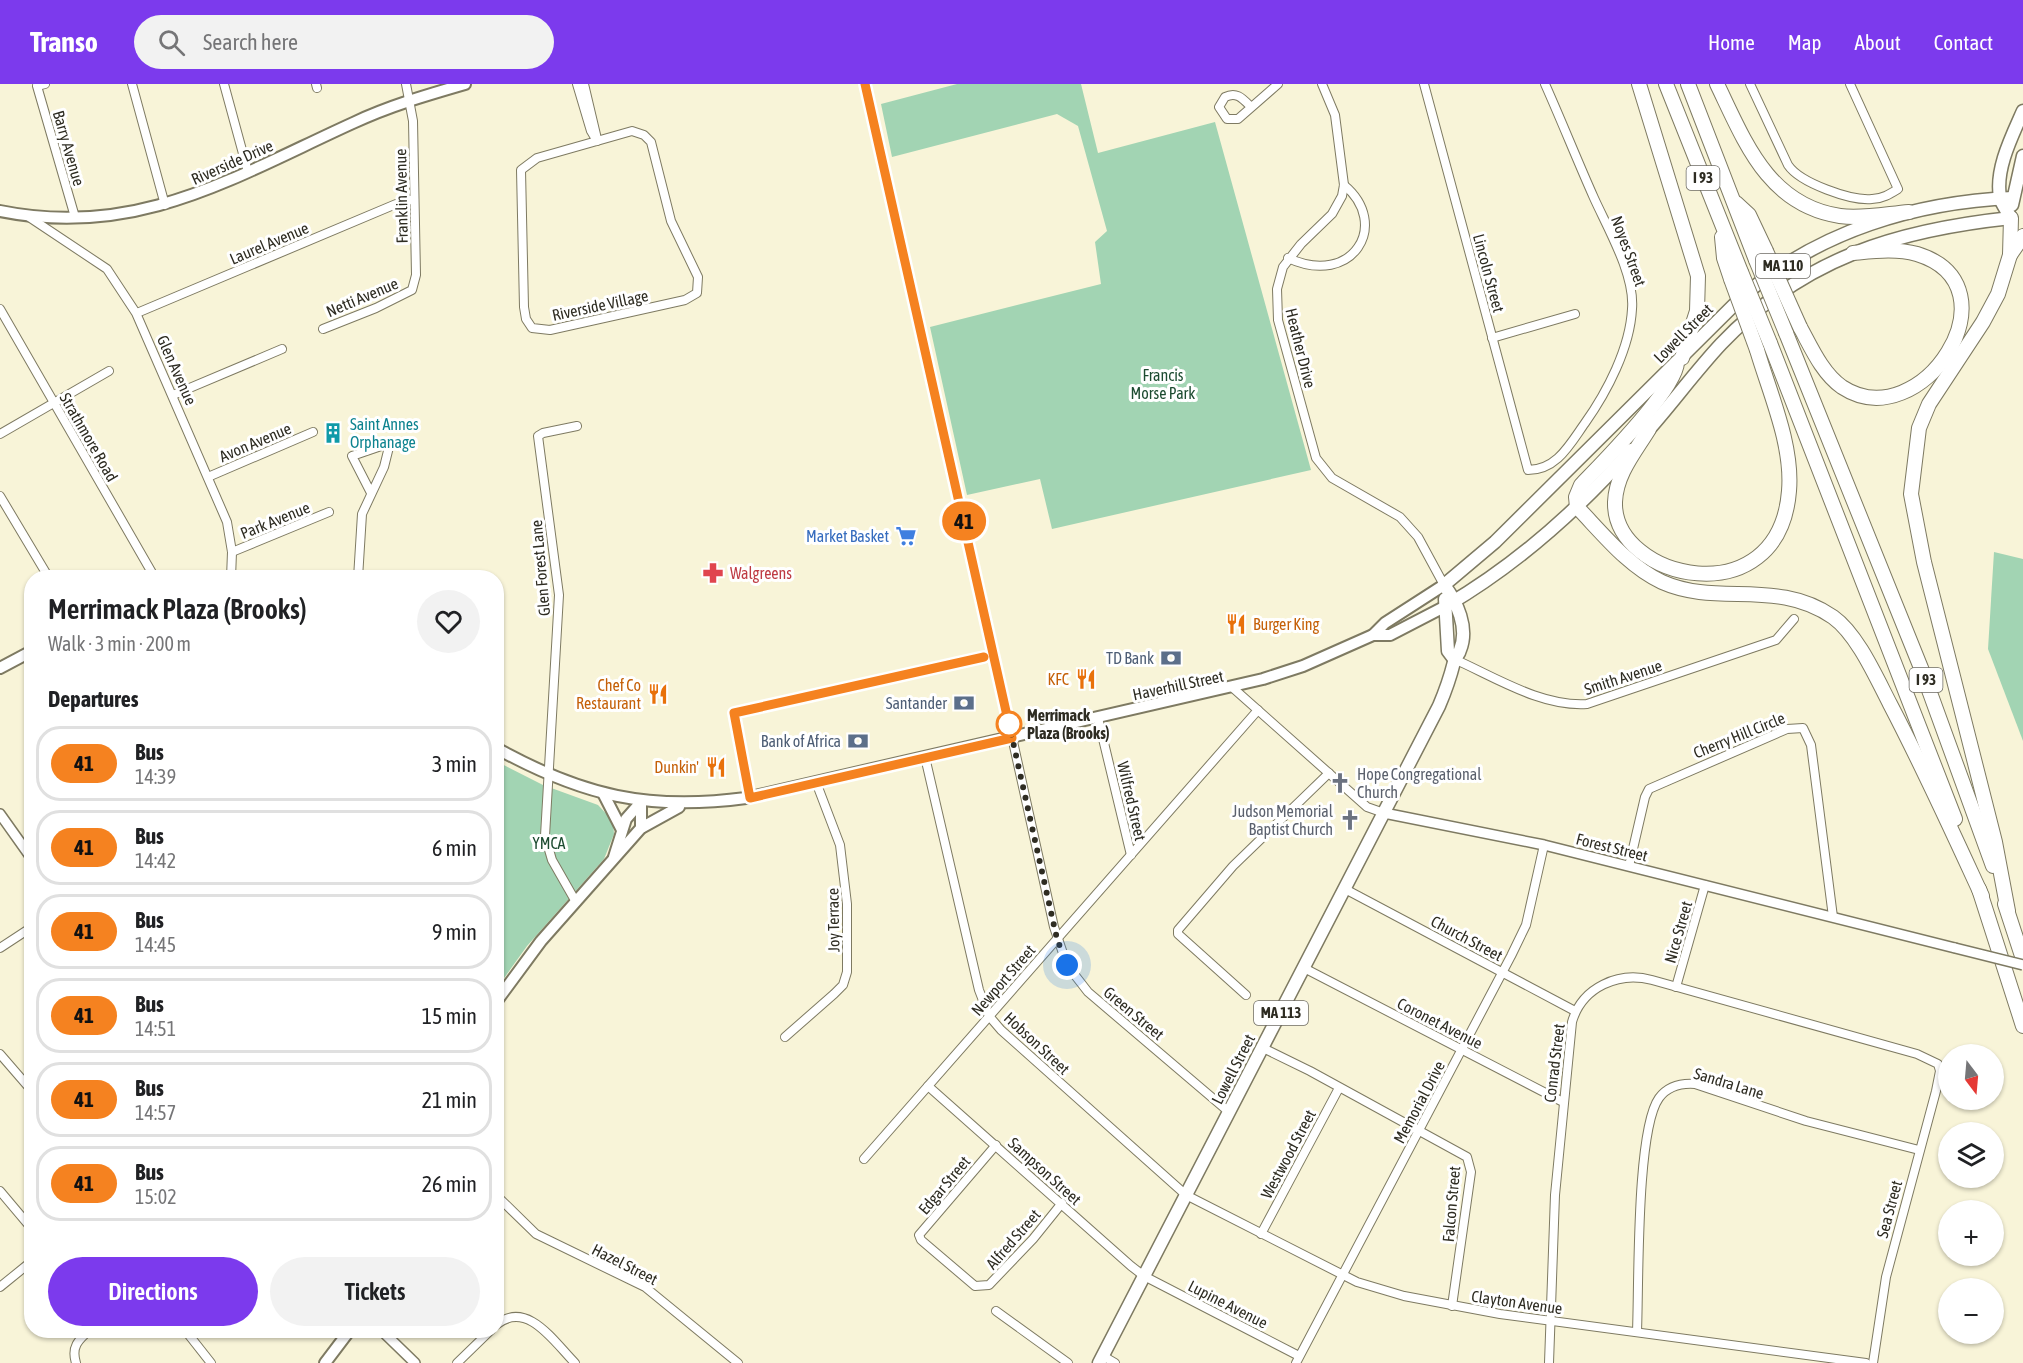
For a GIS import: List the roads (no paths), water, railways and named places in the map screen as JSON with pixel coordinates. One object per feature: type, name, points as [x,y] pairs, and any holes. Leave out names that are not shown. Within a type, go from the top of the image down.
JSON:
[{"type":"highway","points":[[1639,84],[1698,276],[1697,311],[1676,374],[1638,422],[1581,485],[1576,497],[1577,507],[1626,558],[1662,582],[1686,590],[1773,594],[1814,606],[1834,618],[1870,665],[1926,773],[1982,896]]},
{"type":"highway","name":"I 93","points":[[1666,84],[1721,223],[1736,275],[1770,343],[1941,777],[2023,1026]]},
{"type":"highway","name":"I 93","points":[[1688,84],[1732,199],[1761,256],[1786,333],[1921,668],[2023,959]]},
{"type":"highway","points":[[1717,84],[1760,168],[1786,194],[1801,204],[1841,216],[1909,212]]},
{"type":"highway","points":[[2008,911],[1995,842],[1924,562],[1911,494],[1918,428],[1929,404],[1983,322],[2004,278],[2017,218]]},
{"type":"highway","points":[[2010,255],[2023,236]]},
{"type":"highway","points":[[1761,256],[1826,372],[1840,386],[1868,398],[1880,398],[1906,390],[1928,375],[1946,356],[1958,335],[1962,310],[1958,291],[1944,270],[1932,261],[1909,252],[1887,250],[1853,253]]},
{"type":"highway","points":[[1649,429],[1623,470],[1615,500],[1617,515],[1630,540],[1644,553],[1663,565],[1693,573],[1726,572],[1755,561],[1775,541],[1784,520],[1790,473],[1736,275]]},
{"type":"main road","name":"Riverside Drive","points":[[0,211],[29,217],[119,216],[165,205],[219,186],[355,122],[410,101],[465,84]]},
{"type":"main road","points":[[2017,218],[2000,199],[2000,180],[2006,155],[2023,111]]},
{"type":"main road","points":[[2017,218],[2023,156]]},
{"type":"main road","name":"Lowell Street","points":[[1101,1360],[1439,706],[1450,679],[1454,659],[1461,650],[1462,638],[1444,585],[1495,542],[1744,295],[1788,263],[1851,231],[1909,212],[1950,204],[2018,199]]},
{"type":"main road","name":"MA 110","points":[[1451,603],[1527,550],[1577,507],[1649,429],[1721,345],[1742,324],[1803,278],[1853,253],[1893,238],[1937,228],[2017,218]]},
{"type":"main road","name":"Haverhill Street","points":[[504,752],[548,773],[603,793],[641,802],[685,804],[746,798],[1233,688],[1303,666],[1373,635],[1384,623],[1444,585]]},
{"type":"main road","name":"Haverhill Street","points":[[1373,635],[1390,635],[1451,603]]},
{"type":"main road","points":[[0,668],[24,655]]},
{"type":"main road","points":[[603,793],[623,831]]},
{"type":"main road","points":[[613,860],[626,819],[641,802]]},
{"type":"main road","points":[[641,802],[641,828]]},
{"type":"main road","points":[[504,991],[520,968],[641,828],[685,804]]},
{"type":"main road","points":[[325,1363],[344,1338]]},
{"type":"street","points":[[132,84],[165,205]]},
{"type":"street","points":[[224,84],[248,172]]},
{"type":"street","name":"Franklin Avenue","points":[[406,84],[413,122],[416,275],[412,290]]},
{"type":"street","points":[[577,84],[591,130],[597,141]]},
{"type":"street","points":[[584,84],[597,129],[597,141]]},
{"type":"street","points":[[865,84],[1012,738]]},
{"type":"street","points":[[1251,107],[1278,84]]},
{"type":"street","name":"Heather Drive","points":[[1322,84],[1335,115],[1344,185],[1342,196],[1332,214],[1288,258],[1279,280],[1276,307],[1316,458],[1337,481],[1400,517],[1418,537],[1444,585]]},
{"type":"street","name":"Lincoln Street","points":[[1424,84],[1528,470]]},
{"type":"street","name":"Noyes Street","points":[[1528,470],[1547,467],[1554,462],[1590,415],[1619,358],[1632,310],[1628,280],[1612,237],[1545,84]]},
{"type":"street","points":[[1750,84],[1788,165],[1797,175],[1808,182],[1866,200],[1880,199],[1898,189],[1850,84]]},
{"type":"street","name":"Barry Avenue","points":[[41,85],[75,217]]},
{"type":"street","name":"Riverside Village","points":[[632,132],[649,138],[668,213],[698,277],[699,287],[692,297],[684,300],[550,330],[537,330],[528,324],[524,307],[521,170],[533,160],[597,141],[632,132]]},
{"type":"street","points":[[1288,258],[1301,265],[1326,268],[1345,261],[1358,247],[1362,238],[1363,217],[1356,197],[1344,185]]},
{"type":"street","name":"Laurel Avenue","points":[[137,313],[396,204],[414,199]]},
{"type":"street","name":"Glen Avenue","points":[[29,217],[106,269],[137,313],[227,522],[232,552],[231,570]]},
{"type":"street","name":"Netti Avenue","points":[[323,328],[376,308],[412,290]]},
{"type":"street","name":"Strathmore Road","points":[[0,309],[150,570]]},
{"type":"street","points":[[1492,338],[1575,314]]},
{"type":"street","points":[[173,395],[282,349]]},
{"type":"street","points":[[0,434],[109,371]]},
{"type":"street","name":"Glen Forest Lane","points":[[548,773],[560,595],[538,436],[577,426]]},
{"type":"street","name":"Avon Avenue","points":[[208,477],[313,432]]},
{"type":"street","points":[[358,570],[362,514],[384,467],[390,443],[352,456],[371,493]]},
{"type":"street","points":[[0,496],[44,570]]},
{"type":"street","name":"Park Avenue","points":[[232,552],[329,512]]},
{"type":"street","name":"Smith Avenue","points":[[1454,659],[1546,699],[1562,703],[1587,704],[1776,640],[1794,619]]},
{"type":"street","name":"Forest Street","points":[[1233,688],[1367,807],[1384,813],[1544,845],[2023,965]]},
{"type":"street","name":"Newport Street","points":[[864,1159],[1258,710]]},
{"type":"street","name":"Wilfred Street","points":[[1098,718],[1131,855]]},
{"type":"street","name":"Cherry Hill Circle","points":[[1629,866],[1645,797],[1649,789],[1788,729],[1803,728],[1811,745],[1833,917]]},
{"type":"street","name":"Green Street","points":[[1012,738],[1057,939],[1067,965],[1088,992],[1229,1112]]},
{"type":"street","name":"Hobson Street","points":[[925,757],[979,990],[989,1016],[1001,1030],[1186,1195]]},
{"type":"street","points":[[548,773],[547,844],[558,872],[576,902]]},
{"type":"street","points":[[1246,995],[1178,934],[1181,927],[1233,866],[1329,773]]},
{"type":"street","name":"Joy Terrace","points":[[785,1037],[843,985],[847,972],[847,904],[840,845],[816,782]]},
{"type":"street","points":[[0,814],[24,848]]},
{"type":"street","name":"Memorial Drive","points":[[1298,1360],[1503,973],[1526,925],[1544,845]]},
{"type":"street","name":"Nice Street","points":[[1676,987],[1705,885]]},
{"type":"street","name":"Church Street","points":[[1345,889],[1575,1011]]},
{"type":"street","points":[[0,948],[24,932]]},
{"type":"street","name":"Coronet Avenue","points":[[1304,968],[1563,1102]]},
{"type":"street","name":"Conrad Street","points":[[1548,1363],[1555,1195],[1563,1102],[1575,1011],[1583,999],[1596,990],[1627,976],[1676,987],[1917,1054],[1938,1064]]},
{"type":"street","name":"Falcon Street","points":[[1263,1048],[1459,1151],[1471,1164],[1452,1306]]},
{"type":"street","points":[[0,1054],[24,1082]]},
{"type":"street","name":"Sea Street","points":[[1873,1363],[1886,1277],[1938,1081]]},
{"type":"street","name":"Sandra Lane","points":[[1637,1331],[1641,1194],[1648,1126],[1656,1104],[1670,1088],[1682,1083],[1695,1084],[1806,1121],[1919,1150]]},
{"type":"street","name":"Sampson Street","points":[[928,1086],[1144,1276]]},
{"type":"street","name":"Westwood Street","points":[[1261,1234],[1339,1088]]},
{"type":"street","name":"Edgar Street","points":[[981,1286],[975,1286],[921,1240],[919,1235],[996,1145]]},
{"type":"street","points":[[0,1191],[24,1220]]},
{"type":"street","name":"Clayton Avenue","points":[[1186,1195],[1343,1275],[1381,1290],[1452,1306],[1866,1363]]},
{"type":"street","name":"Hazel Street","points":[[504,1203],[536,1234],[645,1287],[738,1363]]},
{"type":"street","name":"Alfred Street","points":[[981,1286],[989,1286],[1033,1239],[1062,1203]]},
{"type":"street","points":[[0,1287],[24,1268]]},
{"type":"street","name":"Lupine Avenue","points":[[1144,1276],[1298,1360]]},
{"type":"street","points":[[996,1311],[1068,1363]]},
{"type":"street","points":[[504,1321],[514,1315],[526,1316],[575,1363]]},
{"type":"street","points":[[76,1363],[73,1352],[75,1345],[82,1338]]},
{"type":"street","points":[[191,1338],[211,1363]]},
{"type":"street","points":[[389,1338],[415,1363]]},
{"type":"street","points":[[457,1363],[482,1338]]},
{"type":"street","points":[[1101,1360],[1115,1363]]},
{"type":"place","name":"Saint Annes Orphanage","points":[[333,433]]},
{"type":"place","name":"Market Basket","points":[[906,536]]},
{"type":"place","name":"Walgreens","points":[[713,573]]},
{"type":"place","name":"Burger King","points":[[1236,624]]},
{"type":"place","name":"TD Bank","points":[[1171,658]]},
{"type":"place","name":"KFC","points":[[1086,679]]},
{"type":"place","name":"Chef Co Restaurant","points":[[658,694]]},
{"type":"place","name":"Santander","points":[[964,703]]},
{"type":"place","name":"Merrimack Plaza (Brooks)","points":[[1009,724]]},
{"type":"place","name":"Bank of Africa","points":[[858,741]]},
{"type":"place","name":"Dunkin'","points":[[716,767]]},
{"type":"place","name":"Hope Congregational Church","points":[[1340,783]]},
{"type":"place","name":"Judson Memorial Baptist Church","points":[[1350,820]]},
{"type":"park label","name":"Francis Morse Park","points":[[1163,384]]},
{"type":"park label","name":"YMCA","points":[[549,843]]}]
